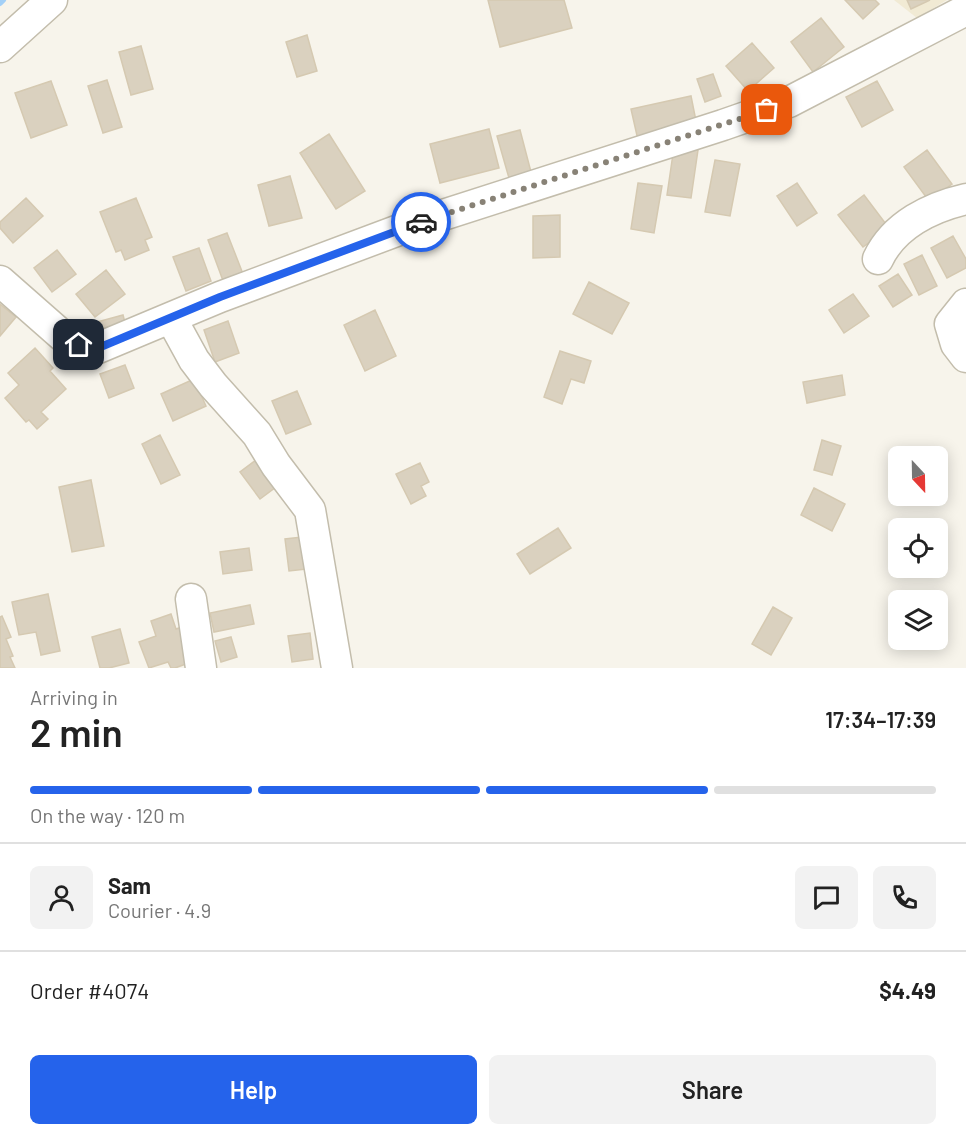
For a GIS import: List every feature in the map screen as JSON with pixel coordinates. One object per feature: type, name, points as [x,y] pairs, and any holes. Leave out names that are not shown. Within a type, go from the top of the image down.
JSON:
[{"type":"street","points":[[0,47],[52,0]]},
{"type":"street","points":[[0,281],[66,339],[91,351],[220,297],[415,224],[789,102],[966,10]]},
{"type":"street","points":[[878,259],[885,244],[917,216],[948,203],[966,199]]},
{"type":"street","points":[[966,304],[950,324],[956,344],[966,357]]},
{"type":"street","points":[[171,318],[194,360],[257,434],[276,465],[310,510],[337,668]]},
{"type":"street","points":[[191,599],[201,668]]},
{"type":"shaded area","points":[[894,0],[947,0],[917,18]]},
{"type":"building","points":[[488,0],[564,0],[572,28],[500,47]]},
{"type":"building","points":[[845,0],[875,0],[879,4],[863,19]]},
{"type":"building","points":[[907,0],[930,0],[911,9]]},
{"type":"building","points":[[821,18],[844,47],[813,72],[791,42]]},
{"type":"building","points":[[307,35],[317,71],[297,77],[286,42]]},
{"type":"building","points":[[752,43],[774,68],[748,91],[726,66]]},
{"type":"building","points":[[141,46],[153,89],[131,95],[119,52]]},
{"type":"building","points":[[713,74],[721,96],[705,102],[697,79]]},
{"type":"building","points":[[107,80],[122,127],[103,133],[88,86]]},
{"type":"building","points":[[51,81],[67,125],[31,138],[15,93]]},
{"type":"building","points":[[877,81],[893,110],[862,127],[846,97]]},
{"type":"building","points":[[691,96],[697,126],[638,140],[631,109]]},
{"type":"building","points":[[489,129],[499,168],[440,183],[430,144]]},
{"type":"building","points":[[520,130],[531,172],[509,178],[497,136]]},
{"type":"building","points":[[329,134],[365,191],[336,209],[300,153]]},
{"type":"building","points":[[674,147],[698,150],[691,198],[667,195]]},
{"type":"building","points":[[927,150],[952,184],[929,201],[904,167]]},
{"type":"building","points":[[715,160],[740,164],[730,216],[705,212]]},
{"type":"building","points":[[290,176],[302,218],[269,226],[258,185]]},
{"type":"building","points":[[638,183],[662,186],[654,233],[631,229]]},
{"type":"building","points":[[797,183],[817,213],[797,226],[777,196]]},
{"type":"building","points":[[864,195],[889,228],[863,247],[838,215]]},
{"type":"building","points":[[26,198],[43,216],[13,243],[0,228],[0,222]]},
{"type":"building","points":[[136,198],[152,237],[145,240],[149,250],[125,260],[121,250],[116,252],[100,212]]},
{"type":"building","points":[[560,215],[560,257],[533,258],[533,216]]},
{"type":"building","points":[[227,233],[245,279],[225,286],[208,240]]},
{"type":"building","points":[[953,236],[966,259],[966,268],[947,278],[931,248]]},
{"type":"building","points":[[199,248],[211,281],[186,291],[173,257]]},
{"type":"building","points":[[57,250],[76,274],[52,292],[34,268]]},
{"type":"building","points":[[922,255],[937,286],[919,295],[904,264]]},
{"type":"building","points":[[106,270],[125,294],[95,317],[76,294]]},
{"type":"building","points":[[898,274],[912,295],[893,307],[879,286]]},
{"type":"building","points":[[589,282],[629,303],[612,334],[573,314]]},
{"type":"building","points":[[853,294],[869,316],[844,333],[829,310]]},
{"type":"building","points":[[0,304],[16,317],[0,336]]},
{"type":"building","points":[[375,310],[396,356],[365,371],[344,325]]},
{"type":"building","points":[[123,315],[127,330],[101,337],[97,322]]},
{"type":"building","points":[[228,321],[239,353],[215,362],[204,330]]},
{"type":"building","points":[[35,348],[53,368],[50,371],[66,389],[41,412],[48,419],[37,429],[29,420],[26,422],[5,398],[19,385],[8,373]]},
{"type":"building","points":[[560,351],[591,361],[584,383],[571,379],[562,404],[544,397]]},
{"type":"building","points":[[125,365],[134,388],[109,398],[100,374]]},
{"type":"building","points":[[842,375],[845,395],[807,403],[803,382]]},
{"type":"building","points":[[194,379],[206,406],[173,421],[161,394]]},
{"type":"building","points":[[297,391],[311,424],[286,434],[272,401]]},
{"type":"building","points":[[160,435],[180,475],[161,484],[142,444]]},
{"type":"building","points":[[822,440],[841,446],[832,475],[814,470]]},
{"type":"building","points":[[260,457],[280,484],[260,499],[240,472]]},
{"type":"building","points":[[420,463],[429,482],[421,486],[426,496],[411,504],[396,474]]},
{"type":"building","points":[[91,480],[104,546],[72,552],[59,487]]},
{"type":"building","points":[[814,488],[845,504],[832,531],[801,515]]},
{"type":"building","points":[[558,528],[571,548],[530,574],[517,554]]},
{"type":"building","points":[[311,536],[315,568],[289,571],[285,539]]},
{"type":"building","points":[[249,548],[252,570],[223,574],[220,552]]},
{"type":"building","points":[[48,594],[60,651],[41,655],[36,632],[19,635],[12,602]]},
{"type":"building","points":[[250,605],[254,624],[214,632],[210,613]]},
{"type":"building","points":[[773,607],[792,618],[771,655],[752,644]]},
{"type":"building","points":[[171,614],[176,629],[185,626],[197,660],[175,668],[171,668],[168,662],[149,668],[139,642],[156,636],[151,621]]},
{"type":"building","points":[[2,616],[11,637],[6,639],[15,668],[0,668],[0,617]]},
{"type":"building","points":[[120,629],[129,663],[100,668],[92,637]]},
{"type":"building","points":[[310,633],[313,659],[292,662],[288,636]]},
{"type":"building","points":[[231,637],[237,657],[221,662],[215,641]]},
{"type":"waterway","points":[[0,3],[3,0]]},
{"type":"way so far","points":[[421,222],[767,110]]},
{"type":"route","points":[[79,345],[91,351],[220,297],[421,222]]}]
